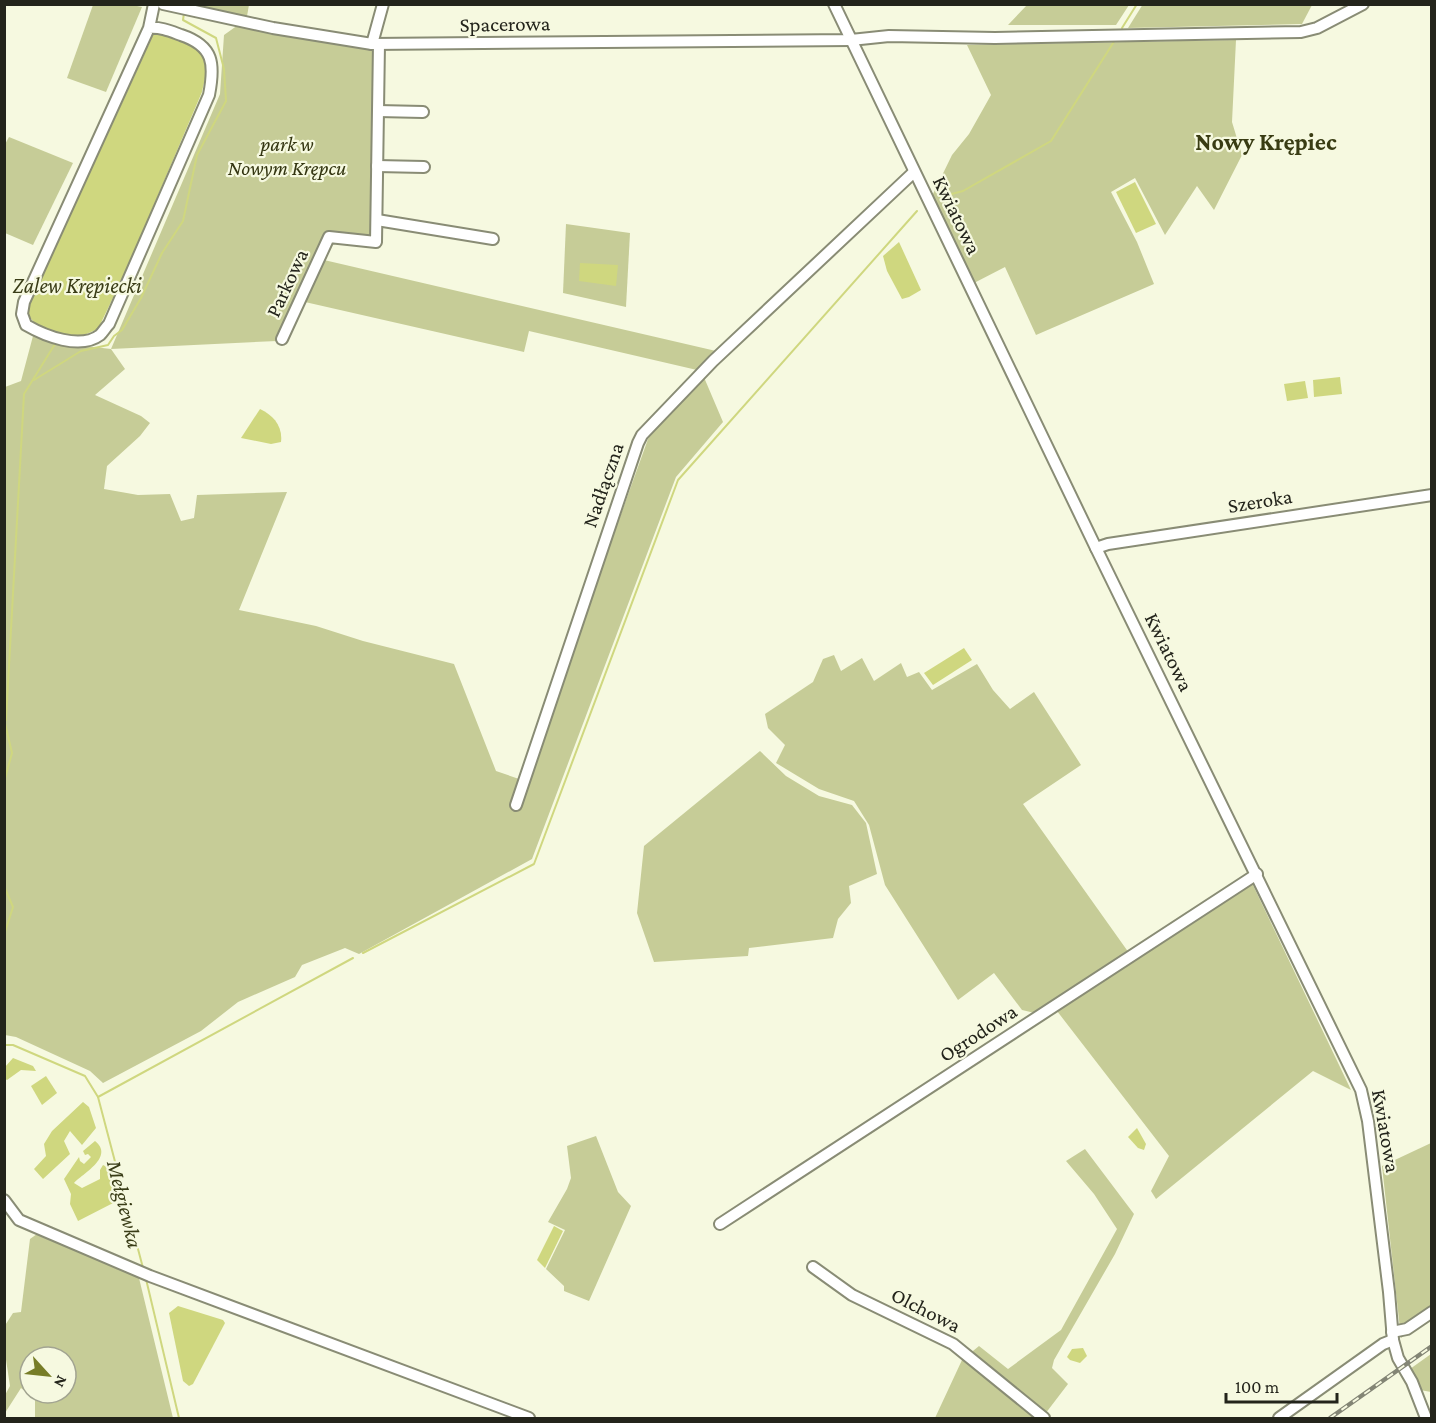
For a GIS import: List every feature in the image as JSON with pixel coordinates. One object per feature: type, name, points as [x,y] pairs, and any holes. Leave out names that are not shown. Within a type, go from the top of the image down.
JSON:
[{"type":"street","points":[[149,28],[160,28],[192,38],[204,46],[211,61],[212,77],[209,95],[109,324],[100,335],[89,340],[64,340],[26,325],[22,314],[24,302],[149,28],[154,4]]},
{"type":"street","name":"Spacerowa","points":[[163,4],[273,28],[376,44],[851,40],[889,36],[995,38],[1306,32],[1363,4]]},
{"type":"street","name":"Parkowa","points":[[282,339],[329,237],[376,242],[378,111],[376,44],[383,4]]},
{"type":"street","name":"Kwiatowa","points":[[834,4],[1096,548],[1352,1070],[1366,1106],[1393,1336],[1398,1358],[1418,1396],[1426,1419]]},
{"type":"street","points":[[378,111],[423,112]]},
{"type":"street","points":[[377,166],[424,167]]},
{"type":"street","name":"Nadłączna","points":[[516,806],[642,435],[713,361],[914,172]]},
{"type":"street","points":[[376,220],[493,239]]},
{"type":"street","name":"Szeroka","points":[[1096,548],[1108,544],[1431,495]]},
{"type":"street","name":"Ogrodowa","points":[[720,1224],[1257,874]]},
{"type":"street","points":[[4,1200],[19,1220],[146,1274],[529,1419]]},
{"type":"street","name":"Olchowa","points":[[813,1267],[852,1294],[953,1344],[1044,1419]]},
{"type":"street","points":[[1279,1419],[1393,1336],[1431,1312]]},
{"type":"green space","points":[[188,4],[249,5],[247,16]]},
{"type":"green space","points":[[1143,4],[1312,5],[1302,24],[1128,28]]},
{"type":"green space","points":[[93,5],[142,7],[106,92],[67,78]]},
{"type":"green space","points":[[1027,5],[1129,5],[1116,25],[1008,25]]},
{"type":"green space","name":"park w Nowym Krępcu","points":[[238,25],[375,51],[372,239],[326,233],[277,341],[111,349],[220,94],[224,35]]},
{"type":"green space","points":[[1236,40],[1232,122],[1242,155],[1214,210],[1197,186],[1165,235],[1135,178],[1111,192],[1137,242],[1154,284],[1036,335],[1005,267],[974,283],[932,196],[952,155],[969,134],[991,95],[967,45]]},
{"type":"green space","points":[[9,137],[73,163],[33,245],[5,233],[4,146]]},
{"type":"green space","points":[[566,224],[630,233],[626,307],[563,293]]},
{"type":"green space","points":[[324,260],[716,351],[697,370],[529,331],[524,352],[305,302]]},
{"type":"green space","points":[[33,336],[60,343],[111,349],[125,369],[95,395],[141,416],[150,423],[140,436],[107,466],[104,489],[138,495],[170,494],[181,521],[194,518],[197,495],[287,492],[239,610],[316,626],[363,641],[454,664],[496,771],[525,781],[652,428],[703,375],[723,422],[676,477],[532,859],[359,954],[345,948],[302,965],[295,977],[238,1002],[201,1031],[103,1083],[90,1071],[16,1037],[5,1035],[5,387],[21,381]]},
{"type":"green space","points":[[834,655],[841,671],[862,658],[874,681],[901,663],[907,677],[919,672],[932,690],[977,664],[993,690],[1010,709],[1034,692],[1081,765],[1023,804],[1129,953],[1039,1014],[1022,1010],[994,973],[958,1000],[885,885],[869,825],[854,801],[819,789],[776,763],[785,745],[768,728],[765,714],[813,682],[823,659]]},
{"type":"green space","points":[[760,751],[786,776],[819,796],[852,805],[866,823],[877,874],[849,886],[851,903],[838,919],[833,938],[749,948],[748,956],[654,962],[637,913],[644,846]]},
{"type":"green space","points":[[1251,881],[1351,1090],[1313,1071],[1156,1199],[1151,1191],[1169,1156],[1057,1011]]},
{"type":"green space","points":[[596,1136],[618,1192],[631,1206],[589,1301],[564,1291],[564,1286],[546,1269],[565,1230],[548,1222],[571,1178],[567,1146]]},
{"type":"green space","points":[[1431,1143],[1431,1315],[1401,1338],[1382,1166]]},
{"type":"green space","points":[[1085,1149],[1134,1214],[1115,1254],[1054,1360],[1052,1368],[1068,1384],[1042,1418],[935,1418],[962,1360],[979,1346],[1008,1369],[1061,1330],[1117,1229],[1094,1194],[1066,1161]]},
{"type":"green space","points":[[37,1234],[139,1278],[173,1418],[35,1418],[35,1405],[78,1405],[78,1345],[18,1345],[18,1393],[5,1413],[5,1395],[10,1386],[4,1327],[13,1313],[21,1312],[30,1239]]},
{"type":"green space","points":[[1431,1354],[1431,1392],[1420,1390],[1410,1369]]},
{"type":"water","name":"Zalew Krępiecki","points":[[154,33],[182,40],[201,53],[206,66],[202,92],[124,275],[98,329],[84,335],[60,335],[36,325],[29,316],[28,299],[94,164]]},
{"type":"water","points":[[1135,182],[1156,224],[1136,233],[1116,192]]},
{"type":"water","points":[[899,242],[921,290],[902,299],[887,271],[883,256]]},
{"type":"water","points":[[580,263],[618,265],[616,286],[579,281]]},
{"type":"water","points":[[1340,377],[1342,394],[1314,397],[1313,380]]},
{"type":"water","points":[[1305,381],[1308,398],[1287,401],[1284,384]]},
{"type":"water","points":[[260,409],[269,414],[279,426],[281,442],[271,444],[241,438]]},
{"type":"water","points":[[964,648],[972,660],[933,685],[924,673]]},
{"type":"water","points":[[13,1058],[33,1066],[36,1071],[21,1070],[7,1080],[5,1079],[5,1067]]},
{"type":"water","points":[[46,1076],[57,1093],[42,1105],[31,1086]]},
{"type":"water","points":[[83,1102],[89,1107],[96,1128],[82,1145],[70,1131],[64,1141],[70,1154],[43,1179],[34,1169],[46,1156],[44,1144],[52,1131]]},
{"type":"water","points":[[1137,1128],[1146,1144],[1144,1150],[1138,1148],[1128,1137]]},
{"type":"water","points":[[95,1141],[100,1147],[99,1159],[74,1183],[82,1188],[100,1179],[100,1170],[103,1165],[107,1167],[117,1201],[78,1221],[70,1204],[71,1194],[64,1179],[79,1157],[84,1164],[91,1157],[88,1154],[85,1155],[83,1151]]},
{"type":"water","points":[[554,1226],[563,1231],[545,1268],[537,1260]]},
{"type":"water","points":[[178,1306],[223,1320],[225,1323],[193,1384],[189,1386],[183,1381],[169,1313]]},
{"type":"water","points":[[1083,1348],[1087,1356],[1080,1363],[1067,1357],[1072,1349]]},
{"type":"waterway","points":[[1122,28],[1137,4]]},
{"type":"waterway","points":[[34,380],[81,351],[108,345],[122,330],[141,298],[162,253],[183,221],[197,155],[226,101],[224,69],[216,38],[183,20],[184,13]]},
{"type":"waterway","points":[[940,197],[963,191],[1051,141],[1115,40]]},
{"type":"waterway","points":[[363,953],[534,864],[678,480],[917,211]]},
{"type":"waterway","points":[[6,720],[24,394],[55,344]]},
{"type":"waterway","name":"Mełgiewka","points":[[4,719],[12,753],[4,782]]},
{"type":"waterway","name":"Mełgiewka","points":[[4,886],[13,907],[4,935]]},
{"type":"waterway","points":[[98,1097],[353,958]]},
{"type":"waterway","name":"Mełgiewka","points":[[4,1045],[13,1045],[85,1076],[98,1097],[143,1268]]},
{"type":"waterway","name":"Mełgiewka","points":[[146,1279],[179,1418]]},
{"type":"railway","points":[[1330,1418],[1432,1346]]},
{"type":"district","name":"Nowy Krępiec","points":[[1266,141]]}]
